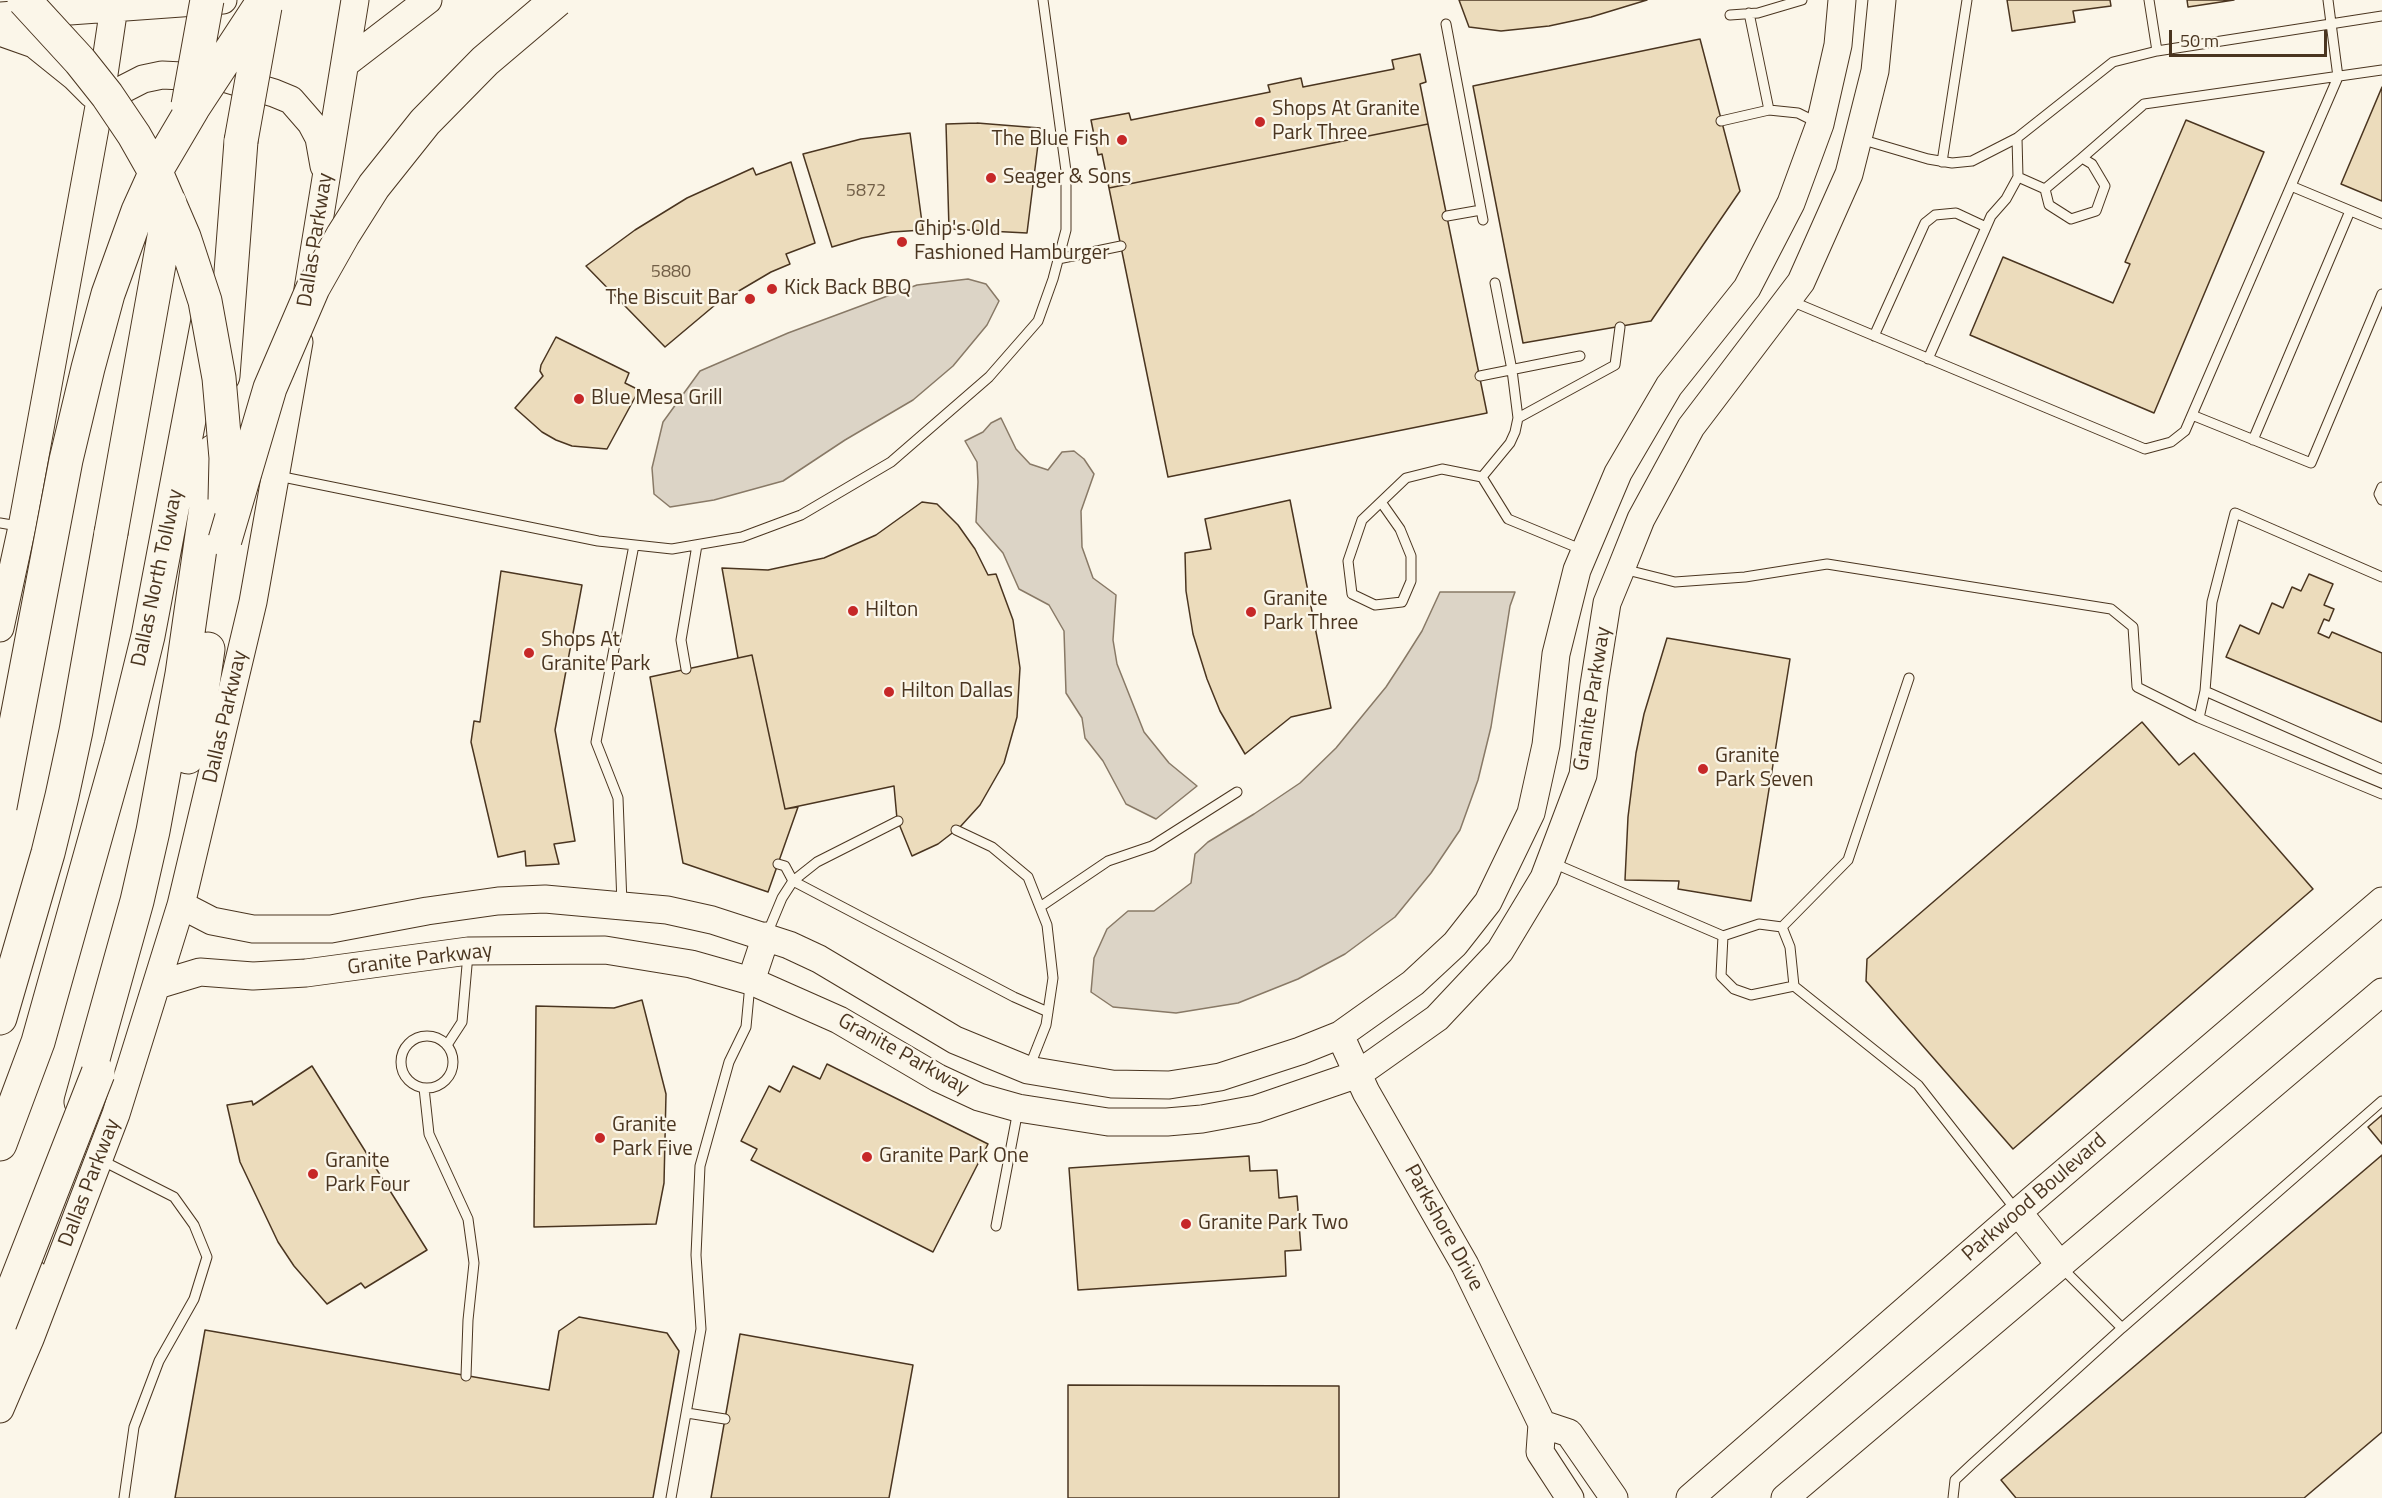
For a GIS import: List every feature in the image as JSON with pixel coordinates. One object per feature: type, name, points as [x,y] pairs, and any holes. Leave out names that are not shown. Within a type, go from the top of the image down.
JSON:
[{"type":"highway","points":[[0,1018],[30,918],[62,796],[76,731],[207,0]]},
{"type":"highway","points":[[0,807],[66,460],[88,368],[117,266],[157,169],[193,108],[265,0]]},
{"type":"highway","name":"Dallas North Tollway","points":[[0,1143],[38,1042],[122,746],[148,636],[241,141],[265,0]]},
{"type":"highway","points":[[225,540],[274,378],[313,288],[343,235],[374,186],[425,122],[485,61],[557,0]]},
{"type":"highway","points":[[0,1323],[98,1073],[156,891],[200,705],[225,540],[226,458],[219,378],[205,301],[184,237],[159,179],[114,105],[80,61],[9,15]]},
{"type":"highway","points":[[0,1384],[45,1234],[153,831],[182,674],[216,442],[228,323],[241,141]]},
{"type":"street","points":[[9,15],[45,0]]},
{"type":"street","points":[[9,15],[114,4],[223,0]]},
{"type":"street","name":"Dallas Parkway","points":[[0,1409],[30,1339],[116,1114],[181,905],[253,602],[355,0]]},
{"type":"street","points":[[346,63],[428,0]]},
{"type":"street","name":"Granite Parkway","points":[[181,905],[212,921],[264,929],[332,929],[498,901],[545,899],[622,904],[667,910],[766,936],[819,959],[956,1040],[1028,1070],[1112,1084],[1169,1085],[1220,1077],[1300,1051],[1340,1035],[1413,983],[1455,944],[1488,902],[1531,813],[1546,745],[1556,654],[1577,570],[1618,473],[1669,386],[1747,288],[1791,203],[1820,124],[1838,45],[1842,0]]},
{"type":"street","name":"Granite Parkway","points":[[157,985],[200,972],[253,976],[306,973],[468,951],[605,950],[691,964],[751,981],[839,1020],[938,1078],[979,1097],[1018,1108],[1108,1122],[1167,1122],[1202,1119],[1256,1109],[1358,1074],[1437,1018],[1500,951],[1544,878],[1583,775],[1607,603],[1641,519],[1691,427],[1801,282],[1849,174],[1875,71],[1881,0]]},
{"type":"street","points":[[0,628],[11,525],[99,101],[114,4]]},
{"type":"street","points":[[9,15],[34,44],[75,77],[99,101]]},
{"type":"street","points":[[99,101],[143,79],[162,75],[224,78],[274,93],[291,100],[311,123],[319,138],[326,176]]},
{"type":"street","points":[[1820,124],[1858,139]]},
{"type":"street","points":[[1585,551],[1621,568]]},
{"type":"street","name":"Parkwood Boulevard","points":[[1690,1498],[2018,1212],[2382,902]]},
{"type":"street","points":[[459,906],[468,951]]},
{"type":"street","points":[[751,981],[766,936]]},
{"type":"street","points":[[1785,1498],[2382,992]]},
{"type":"street","name":"Parkshore Drive","points":[[1340,1035],[1366,1092],[1466,1265],[1542,1424],[1540,1452],[1569,1498]]},
{"type":"street","points":[[1018,1108],[1028,1070]]},
{"type":"street","points":[[2018,1212],[2060,1265]]},
{"type":"street","points":[[1542,1424],[1569,1433],[1614,1498]]},
{"type":"lane","points":[[275,475],[598,541],[672,549],[742,537],[801,515],[891,462],[989,377],[1038,321],[1066,230],[1066,171],[1044,0]]},
{"type":"lane","points":[[1730,15],[1758,13],[1802,0]]},
{"type":"lane","points":[[1942,162],[1967,0]]},
{"type":"lane","points":[[2149,0],[2157,51]]},
{"type":"lane","points":[[1788,300],[2145,449],[2171,442],[2185,431],[2337,77],[2328,0]]},
{"type":"lane","points":[[1749,13],[1769,110]]},
{"type":"lane","points":[[1858,139],[1942,162],[1972,160],[2016,138],[2113,62],[2157,51],[2331,22],[2382,16]]},
{"type":"lane","points":[[1446,24],[1482,215],[1447,216]]},
{"type":"lane","points":[[2045,189],[2144,104],[2382,70]]},
{"type":"lane","points":[[1721,122],[1769,110],[1798,113],[1820,124]]},
{"type":"lane","points":[[1929,359],[1991,216],[2006,199],[2018,177],[2016,138]]},
{"type":"lane","points":[[2045,189],[2049,205],[2071,219],[2096,211],[2105,186],[2092,164],[2082,158]]},
{"type":"lane","points":[[2018,177],[2045,189]]},
{"type":"lane","points":[[2292,186],[2382,224]]},
{"type":"lane","points":[[2253,440],[2350,211]]},
{"type":"lane","points":[[1874,336],[1925,223],[1935,215],[1956,213],[1986,227]]},
{"type":"lane","points":[[1058,259],[1121,246]]},
{"type":"lane","points":[[1482,477],[1510,443],[1518,418],[1512,370],[1495,283]]},
{"type":"lane","points":[[2192,415],[2311,464],[2382,294]]},
{"type":"lane","points":[[1518,418],[1616,365],[1620,327]]},
{"type":"lane","points":[[1480,376],[1580,356]]},
{"type":"lane","points":[[1381,502],[1400,529],[1411,556],[1411,581],[1402,602],[1375,604],[1352,594],[1348,561],[1362,520],[1406,478],[1442,469],[1482,477],[1508,519],[1585,551]]},
{"type":"lane","points":[[2382,488],[2379,494],[2382,500]]},
{"type":"lane","points":[[2199,718],[2205,691],[2212,602],[2235,513],[2382,576]]},
{"type":"lane","points":[[622,904],[618,798],[597,742],[634,545]]},
{"type":"lane","points":[[686,669],[681,640],[697,545]]},
{"type":"lane","points":[[1621,568],[1675,582],[1745,577],[1827,564],[2111,609],[2133,627],[2137,687],[2199,718],[2382,794]]},
{"type":"lane","points":[[1782,927],[1848,860],[1909,678]]},
{"type":"lane","points":[[2205,691],[2382,769]]},
{"type":"lane","points":[[1040,907],[1108,861],[1152,846],[1237,792]]},
{"type":"lane","points":[[766,936],[782,898],[793,881],[817,862],[898,821]]},
{"type":"lane","points":[[956,830],[992,847],[1028,878],[1047,925],[1053,978],[1046,1025],[1028,1070]]},
{"type":"lane","points":[[1550,862],[1723,936],[1759,924],[1782,927]]},
{"type":"lane","points":[[778,864],[785,866],[793,881],[1014,997],[1048,1012]]},
{"type":"lane","points":[[1782,927],[1790,947],[1794,986],[1918,1085],[2018,1212]]},
{"type":"lane","points":[[1723,936],[1721,976],[1734,989],[1751,995],[1794,986]]},
{"type":"lane","points":[[447,1045],[462,1022],[468,951]]},
{"type":"lane","points":[[672,1498],[701,1329],[696,1256],[700,1166],[729,1062],[747,1027],[751,981]]},
{"type":"lane","points":[[431,1036],[447,1045],[454,1062],[452,1071],[441,1085],[424,1089],[409,1082],[404,1075],[401,1067],[403,1051],[414,1039],[431,1036]]},
{"type":"lane","points":[[424,1089],[429,1134],[468,1219],[474,1263],[468,1320],[466,1376]]},
{"type":"lane","points":[[1953,1498],[1955,1480],[2122,1328],[2382,1101]]},
{"type":"lane","points":[[996,1226],[1018,1108]]},
{"type":"lane","points":[[99,1159],[174,1197],[194,1225],[207,1257],[194,1299],[159,1361],[134,1427],[124,1498]]},
{"type":"lane","points":[[2060,1265],[2122,1328]]},
{"type":"lane","points":[[687,1413],[725,1419]]},
{"type":"shaded area","points":[[968,279],[986,284],[999,301],[987,325],[953,366],[913,400],[845,440],[783,481],[714,500],[670,507],[654,494],[652,468],[663,422],[700,371],[788,333],[917,285]]},
{"type":"shaded area","points":[[1001,418],[1016,449],[1030,464],[1048,470],[1062,452],[1074,451],[1084,459],[1094,474],[1081,511],[1082,547],[1093,578],[1116,595],[1113,640],[1117,664],[1144,732],[1169,763],[1197,786],[1156,819],[1126,804],[1103,761],[1085,738],[1082,718],[1066,693],[1064,631],[1049,605],[1019,589],[1003,553],[976,522],[977,462],[965,441],[983,432],[991,423]]},
{"type":"shaded area","points":[[1440,592],[1515,592],[1510,606],[1491,727],[1478,780],[1460,830],[1431,873],[1395,917],[1345,954],[1298,979],[1238,1003],[1176,1013],[1113,1007],[1091,992],[1094,958],[1107,929],[1128,911],[1154,911],[1191,883],[1195,854],[1208,842],[1300,783],[1336,748],[1386,687],[1422,631]]},
{"type":"building","points":[[1459,0],[1647,0],[1591,17],[1549,26],[1501,31],[1469,27]]},
{"type":"building","points":[[2007,0],[2110,0],[2111,6],[2073,11],[2075,22],[2012,31]]},
{"type":"building","points":[[2187,0],[2234,0],[2188,7]]},
{"type":"building","points":[[1700,39],[1740,191],[1651,321],[1523,343],[1473,86]]},
{"type":"building","name":"Shops At Granite Park Three","points":[[1420,54],[1426,82],[1420,84],[1428,124],[1109,188],[1102,154],[1098,155],[1091,120],[1129,113],[1131,120],[1270,92],[1268,85],[1301,78],[1303,87],[1394,69],[1392,60]]},
{"type":"building","points":[[2382,87],[2382,201],[2341,184]]},
{"type":"building","points":[[2186,120],[2264,152],[2154,413],[1970,335],[2003,257],[2113,303],[2130,264],[2125,262]]},
{"type":"building","name":"Seager & Sons","points":[[977,123],[1040,128],[1027,233],[949,229],[946,124]]},
{"type":"building","points":[[1428,124],[1487,413],[1168,477],[1109,188]]},
{"type":"building","points":[[910,133],[923,230],[892,232],[832,247],[803,154],[861,139]]},
{"type":"building","points":[[791,162],[815,243],[786,254],[790,264],[771,272],[715,305],[665,347],[586,266],[635,230],[687,198],[753,168],[756,175]]},
{"type":"building","name":"Blue Mesa Grill","points":[[556,337],[629,373],[625,383],[639,390],[607,449],[572,446],[556,440],[542,432],[515,408],[543,376],[540,371],[541,365]]},
{"type":"building","name":"Granite Park Three","points":[[1290,500],[1331,708],[1291,717],[1245,754],[1220,711],[1193,634],[1186,591],[1185,553],[1211,549],[1205,519]]},
{"type":"building","name":"Hilton Dallas","points":[[922,502],[937,504],[958,525],[975,549],[988,575],[996,574],[1013,620],[1020,668],[1017,717],[1004,763],[980,805],[960,827],[938,844],[912,856],[897,819],[894,786],[785,809],[752,655],[738,658],[722,568],[768,570],[824,558],[876,535]]},
{"type":"building","name":"Shops At Granite Park","points":[[501,571],[582,585],[555,730],[575,841],[554,844],[559,864],[526,866],[525,851],[498,857],[471,742],[474,721],[480,722]]},
{"type":"building","points":[[2309,574],[2333,584],[2324,605],[2334,609],[2329,621],[2324,619],[2318,633],[2329,638],[2332,632],[2382,653],[2382,722],[2226,657],[2240,625],[2259,634],[2272,603],[2283,608],[2292,587],[2301,591]]},
{"type":"building","name":"Granite Park Seven","points":[[1667,638],[1790,659],[1751,901],[1678,889],[1679,881],[1625,880],[1628,817],[1636,753],[1644,714]]},
{"type":"building","points":[[752,655],[785,809],[798,807],[768,892],[683,863],[650,677]]},
{"type":"building","points":[[2142,722],[2179,765],[2194,753],[2313,889],[2013,1149],[1866,981],[1867,959]]},
{"type":"building","name":"Granite Park Five","points":[[642,1000],[666,1094],[664,1183],[656,1224],[534,1227],[536,1006],[614,1008]]},
{"type":"building","name":"Granite Park One","points":[[827,1064],[988,1144],[933,1252],[751,1160],[757,1149],[741,1141],[769,1086],[780,1092],[793,1066],[820,1079]]},
{"type":"building","name":"Granite Park Four","points":[[312,1066],[427,1250],[365,1288],[361,1283],[327,1304],[294,1266],[278,1242],[240,1162],[227,1105],[252,1101],[253,1105]]},
{"type":"building","points":[[2382,1115],[2382,1144],[2368,1127]]},
{"type":"building","points":[[2382,1155],[2382,1432],[2304,1498],[2016,1498],[2001,1480]]},
{"type":"building","name":"Granite Park Two","points":[[1249,1156],[1250,1171],[1277,1170],[1279,1198],[1297,1196],[1301,1250],[1285,1251],[1286,1276],[1078,1290],[1069,1168]]},
{"type":"building","points":[[579,1317],[667,1333],[679,1351],[653,1498],[175,1498],[205,1330],[549,1390],[559,1331]]},
{"type":"building","points":[[740,1334],[913,1365],[889,1498],[711,1498]]},
{"type":"building","points":[[1068,1385],[1339,1386],[1339,1498],[1068,1498]]},
{"type":"place","name":"Shops At Granite Park Three","points":[[1260,122]]},
{"type":"place","name":"The Blue Fish","points":[[1122,140]]},
{"type":"place","name":"Seager & Sons","points":[[991,178]]},
{"type":"place","name":"Chip's Old Fashioned Hamburger","points":[[902,242]]},
{"type":"place","name":"Kick Back BBQ","points":[[772,289]]},
{"type":"place","name":"The Biscuit Bar","points":[[750,299]]},
{"type":"place","name":"Blue Mesa Grill","points":[[579,399]]},
{"type":"place","name":"Hilton","points":[[853,611]]},
{"type":"place","name":"Granite Park Three","points":[[1251,612]]},
{"type":"place","name":"Shops At Granite Park","points":[[529,653]]},
{"type":"place","name":"Hilton Dallas","points":[[889,692]]},
{"type":"place","name":"Granite Park Seven","points":[[1703,769]]},
{"type":"place","name":"Granite Park Five","points":[[600,1138]]},
{"type":"place","name":"Granite Park One","points":[[867,1157]]},
{"type":"place","name":"Granite Park Four","points":[[313,1174]]},
{"type":"place","name":"Granite Park Two","points":[[1186,1224]]}]
